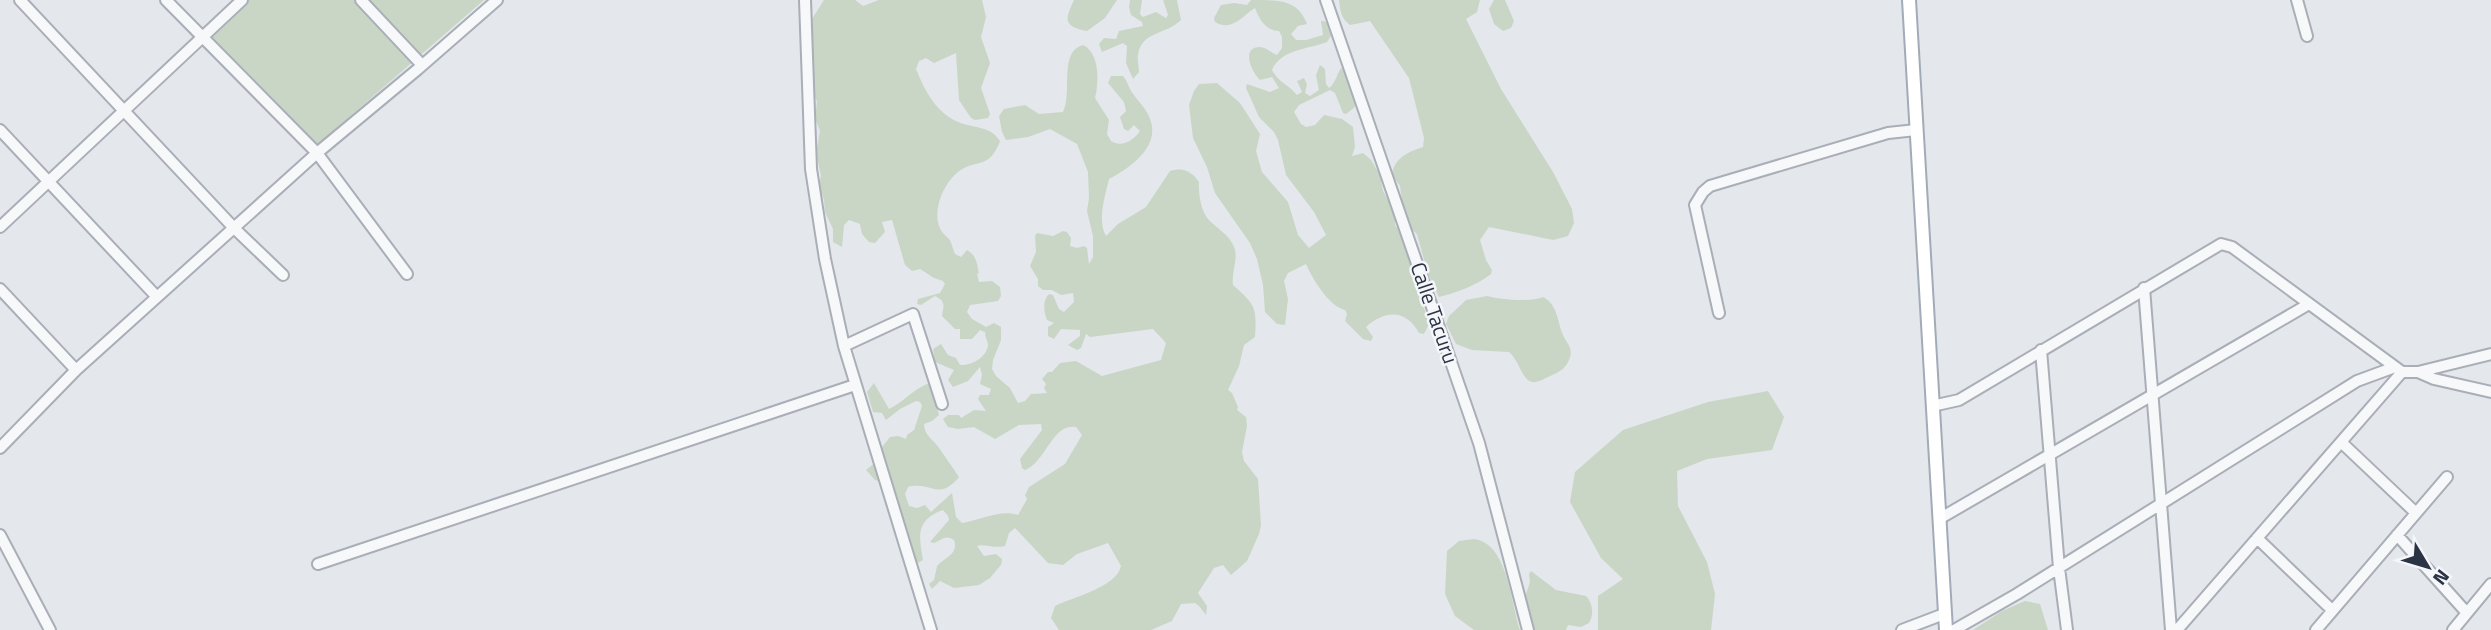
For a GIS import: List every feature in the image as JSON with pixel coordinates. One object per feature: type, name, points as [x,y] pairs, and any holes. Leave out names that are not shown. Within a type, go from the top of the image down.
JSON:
[{"type":"main road","points":[[1909,0],[1946,630]]},
{"type":"street","points":[[20,0],[234,228],[283,275]]},
{"type":"street","points":[[166,0],[317,153],[407,274]]},
{"type":"street","points":[[0,227],[242,0]]},
{"type":"street","points":[[361,0],[422,65]]},
{"type":"street","points":[[2,442],[76,370],[317,153],[497,0]]},
{"type":"street","points":[[805,0],[811,169],[825,260],[855,385],[931,630]]},
{"type":"street","name":"Calle Tacuru","points":[[1326,0],[1479,443],[1528,630]]},
{"type":"street","points":[[2297,0],[2307,36]]},
{"type":"street","points":[[0,130],[157,297]]},
{"type":"street","points":[[1719,313],[1695,205],[1703,192],[1710,187],[1875,137],[1916,130]]},
{"type":"street","points":[[1932,406],[1959,400],[2221,244],[2232,247],[2399,370]]},
{"type":"street","points":[[2144,288],[2171,630]]},
{"type":"street","points":[[0,289],[76,370]]},
{"type":"street","points":[[1939,519],[2309,304]]},
{"type":"street","points":[[844,346],[913,314],[942,404]]},
{"type":"street","points":[[2041,350],[2059,568],[2067,630]]},
{"type":"street","points":[[2418,372],[2491,354]]},
{"type":"street","points":[[2177,630],[2342,442],[2399,370]]},
{"type":"street","points":[[1954,630],[2059,568],[2357,381],[2399,370],[2418,372],[2434,379],[2491,392]]},
{"type":"street","points":[[318,564],[855,385]]},
{"type":"street","points":[[2342,442],[2416,513]]},
{"type":"street","points":[[2316,630],[2446,477]]},
{"type":"street","points":[[0,535],[50,630]]},
{"type":"street","points":[[2397,535],[2467,613]]},
{"type":"street","points":[[2257,538],[2332,610]]},
{"type":"street","points":[[2453,630],[2491,584]]},
{"type":"street","points":[[1902,630],[1944,614]]},
{"type":"green space","points":[[249,0],[484,0],[317,145],[211,37]]},
{"type":"green space","points":[[824,0],[855,0],[863,6],[879,0],[982,0],[986,17],[981,37],[990,63],[981,88],[990,114],[988,118],[971,118],[959,100],[956,53],[934,63],[926,58],[919,61],[916,69],[927,92],[949,117],[991,132],[1000,141],[991,157],[964,168],[953,177],[941,197],[937,212],[940,228],[950,241],[955,254],[961,257],[967,250],[970,252],[977,264],[979,282],[992,281],[1000,287],[1001,296],[998,301],[970,305],[967,312],[972,319],[986,327],[994,323],[1001,327],[1001,340],[992,369],[1010,388],[1018,403],[1025,401],[1031,394],[1047,393],[1042,379],[1060,363],[1076,361],[1102,376],[1161,360],[1166,343],[1153,329],[1090,337],[1086,334],[1081,348],[1077,350],[1068,345],[1080,336],[1080,330],[1061,329],[1054,339],[1048,336],[1048,327],[1054,323],[1047,320],[1045,300],[1049,294],[1053,295],[1059,309],[1064,312],[1074,302],[1073,293],[1061,295],[1038,286],[1038,279],[1030,266],[1036,252],[1035,236],[1037,233],[1053,236],[1067,232],[1071,238],[1070,246],[1087,248],[1089,264],[1093,257],[1093,236],[1087,211],[1088,172],[1077,144],[1050,129],[1028,137],[1006,140],[999,116],[1004,109],[1025,105],[1039,114],[1063,112],[1066,104],[1068,64],[1075,49],[1083,45],[1093,54],[1097,76],[1095,98],[1109,120],[1107,134],[1111,141],[1119,144],[1127,142],[1140,131],[1134,125],[1128,131],[1124,129],[1120,117],[1126,111],[1124,102],[1108,83],[1111,76],[1123,76],[1148,115],[1152,129],[1151,139],[1141,155],[1134,163],[1109,179],[1102,216],[1106,236],[1118,224],[1146,207],[1170,171],[1186,171],[1199,182],[1206,216],[1226,235],[1234,247],[1236,256],[1233,285],[1250,302],[1255,312],[1255,337],[1244,345],[1239,366],[1228,390],[1232,393],[1237,410],[1246,417],[1242,452],[1244,461],[1258,479],[1261,525],[1247,561],[1231,575],[1223,565],[1214,568],[1198,593],[1207,606],[1206,615],[1195,603],[1181,604],[1172,621],[1151,630],[1059,630],[1051,618],[1055,606],[1103,586],[1112,580],[1121,566],[1108,543],[1077,554],[1063,565],[1048,563],[1015,528],[1009,533],[1005,546],[977,546],[984,556],[996,554],[1002,559],[1001,565],[990,578],[979,585],[954,588],[940,581],[932,589],[929,584],[934,580],[937,566],[955,549],[954,540],[948,538],[930,542],[949,520],[943,510],[923,524],[920,544],[923,560],[916,564],[883,483],[875,480],[866,470],[876,462],[890,437],[906,439],[914,430],[922,406],[916,401],[886,420],[882,413],[873,412],[867,392],[874,383],[889,409],[930,383],[939,415],[924,424],[925,431],[959,477],[940,490],[916,486],[908,487],[905,494],[909,506],[917,508],[925,505],[931,512],[952,493],[956,517],[962,523],[998,514],[1018,515],[1027,499],[1025,495],[1029,487],[1065,464],[1082,435],[1076,427],[1061,431],[1032,466],[1025,470],[1020,459],[1042,430],[1041,424],[1019,425],[995,439],[974,427],[948,427],[943,419],[948,415],[959,415],[961,418],[974,410],[986,411],[978,399],[980,395],[989,395],[991,389],[980,384],[980,367],[968,381],[953,387],[948,380],[954,370],[935,362],[933,349],[941,344],[948,355],[956,358],[960,365],[969,364],[978,360],[987,349],[985,332],[980,330],[972,339],[960,339],[960,329],[955,329],[942,316],[943,304],[939,298],[935,296],[921,305],[917,304],[918,299],[940,293],[945,284],[920,269],[912,271],[905,265],[892,220],[882,222],[885,232],[875,243],[869,242],[862,234],[860,224],[849,220],[844,225],[842,247],[833,242],[833,229],[825,212],[819,185],[821,176],[816,153],[820,131],[815,118],[817,102],[810,81],[810,22]]},
{"type":"green space","points":[[1074,0],[1117,0],[1105,18],[1087,31],[1069,24],[1068,16]]},
{"type":"green space","points":[[1130,0],[1142,0],[1140,14],[1143,17],[1156,12],[1166,18],[1168,15],[1163,0],[1177,0],[1181,20],[1144,42],[1138,55],[1139,72],[1133,79],[1126,63],[1127,46],[1123,43],[1102,52],[1099,44],[1104,38],[1116,39],[1119,31],[1143,26],[1142,22],[1131,15]]},
{"type":"green space","points":[[1251,0],[1279,1],[1299,10],[1307,24],[1298,26],[1291,34],[1296,40],[1323,35],[1321,21],[1330,27],[1332,34],[1327,42],[1289,54],[1276,63],[1272,70],[1297,95],[1302,92],[1297,81],[1304,78],[1307,84],[1305,93],[1310,96],[1319,90],[1316,75],[1320,65],[1325,69],[1326,84],[1329,88],[1341,68],[1344,70],[1355,107],[1346,114],[1343,113],[1335,93],[1330,90],[1299,105],[1294,112],[1306,127],[1315,125],[1324,115],[1342,119],[1353,127],[1355,147],[1352,156],[1363,153],[1380,175],[1383,191],[1395,213],[1395,225],[1410,254],[1420,300],[1428,317],[1424,334],[1419,333],[1414,325],[1402,316],[1388,315],[1366,327],[1373,337],[1371,341],[1363,339],[1345,321],[1345,310],[1339,308],[1322,292],[1306,264],[1288,273],[1284,281],[1288,299],[1285,325],[1277,324],[1265,312],[1257,259],[1250,243],[1215,193],[1207,167],[1193,138],[1189,105],[1199,84],[1217,83],[1240,103],[1260,134],[1256,151],[1262,172],[1288,202],[1298,235],[1309,248],[1326,235],[1314,212],[1286,175],[1278,140],[1259,117],[1246,88],[1247,84],[1270,92],[1279,88],[1272,77],[1260,80],[1251,66],[1249,56],[1250,51],[1260,47],[1277,55],[1282,48],[1279,31],[1267,27],[1255,8],[1232,24],[1221,25],[1215,22],[1214,18],[1221,5],[1247,5]]},
{"type":"green space","points":[[1339,0],[1480,0],[1477,12],[1466,19],[1501,89],[1553,172],[1572,209],[1574,223],[1568,236],[1553,240],[1489,227],[1480,240],[1492,270],[1491,274],[1466,288],[1439,297],[1428,274],[1417,234],[1411,229],[1403,208],[1400,186],[1392,175],[1399,160],[1423,147],[1424,138],[1409,78],[1370,21],[1350,25],[1347,23]]},
{"type":"green space","points":[[1494,0],[1505,0],[1514,21],[1511,28],[1503,31],[1494,24],[1489,9]]},
{"type":"green space","points":[[1487,296],[1516,300],[1543,297],[1548,300],[1570,349],[1569,360],[1565,366],[1542,380],[1532,382],[1526,378],[1509,352],[1472,350],[1456,344],[1446,324],[1449,316],[1466,300]]},
{"type":"green space","points":[[1768,391],[1784,417],[1772,450],[1707,459],[1677,471],[1678,506],[1707,562],[1715,594],[1711,630],[1598,630],[1598,596],[1623,579],[1601,558],[1570,502],[1575,472],[1623,430],[1708,402]]},
{"type":"green space","points":[[1474,539],[1485,543],[1494,551],[1501,563],[1520,630],[1474,630],[1455,616],[1445,594],[1447,551],[1459,541]]},
{"type":"green space","points":[[1531,571],[1556,590],[1586,596],[1592,609],[1589,623],[1581,627],[1568,625],[1566,630],[1535,630],[1525,597]]},
{"type":"green space","points":[[2025,601],[2040,604],[2048,630],[1973,630],[2002,611]]}]
